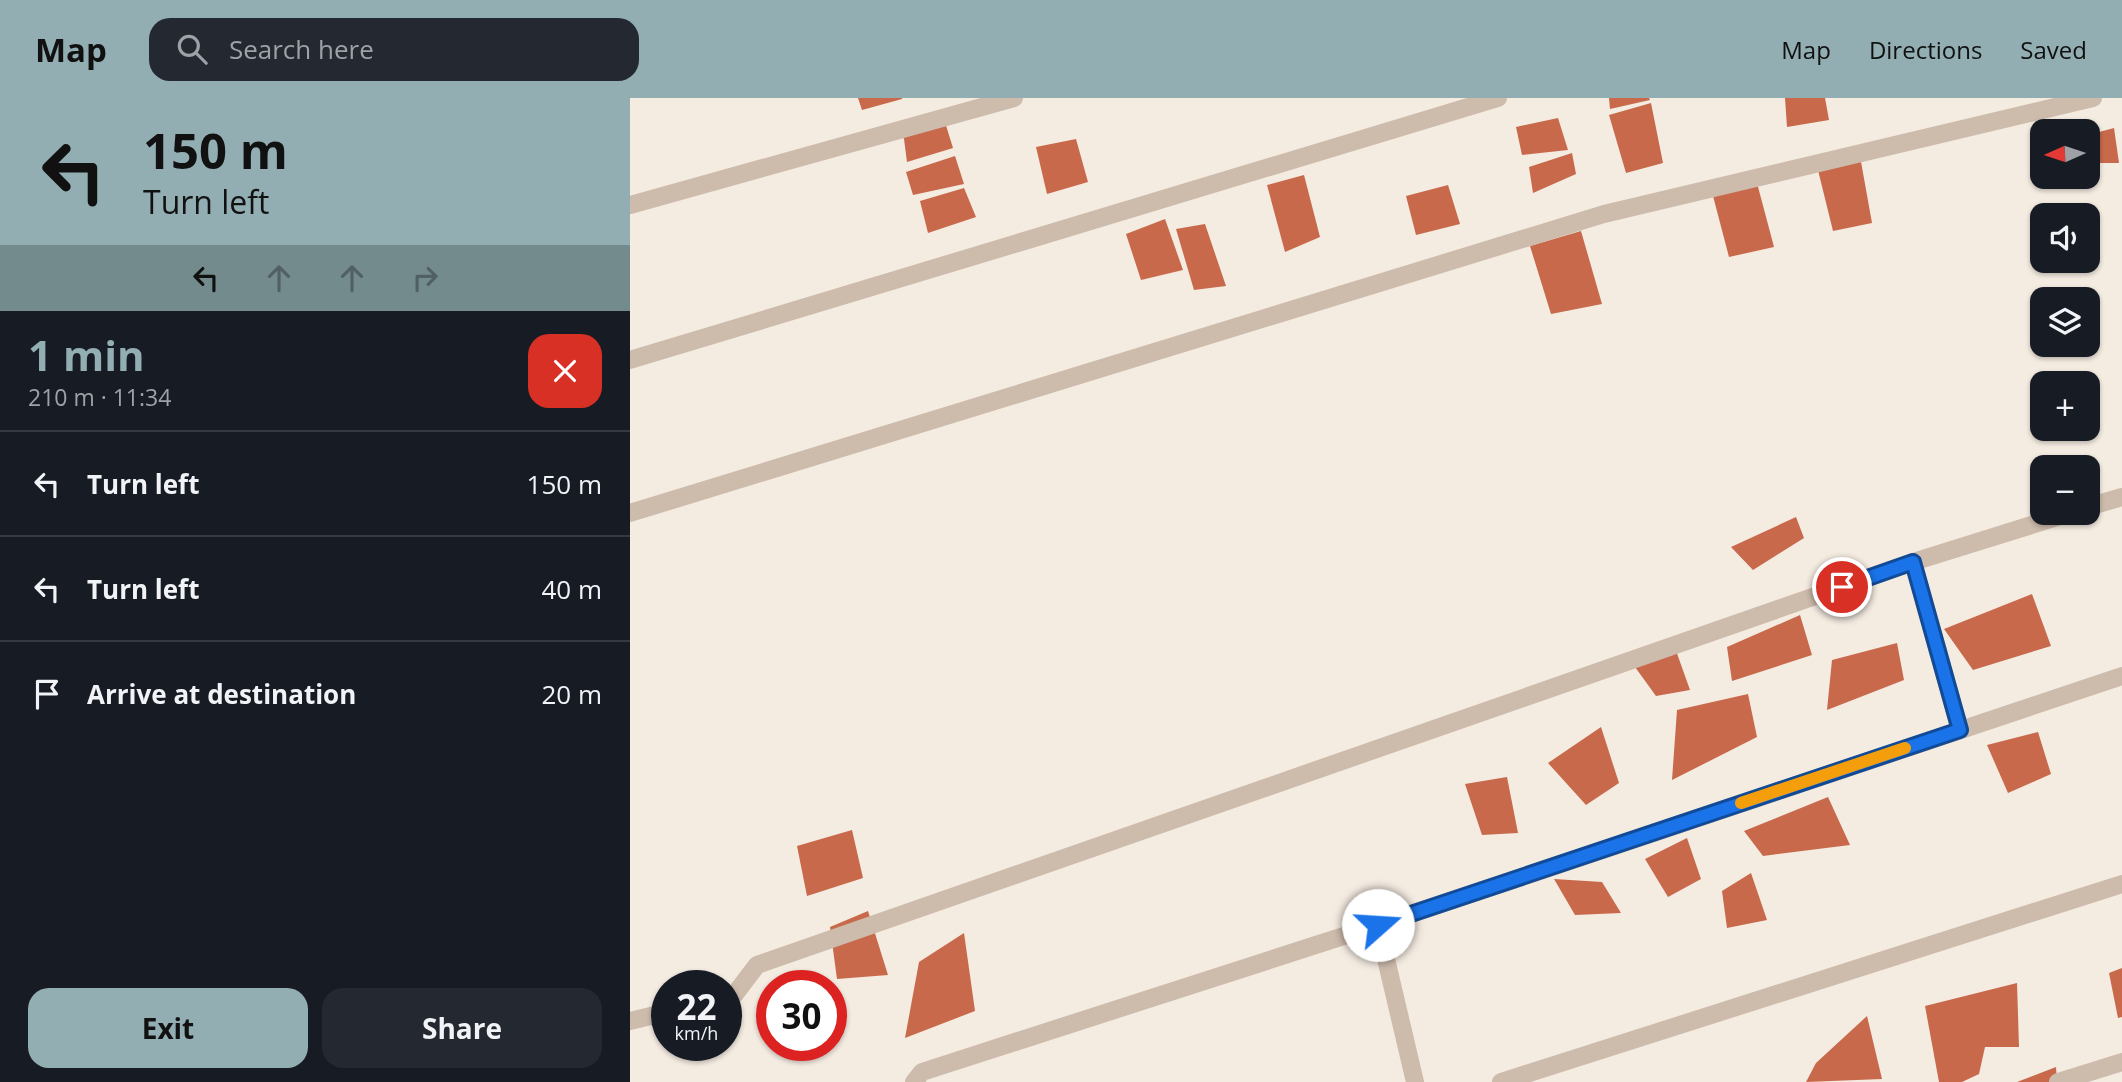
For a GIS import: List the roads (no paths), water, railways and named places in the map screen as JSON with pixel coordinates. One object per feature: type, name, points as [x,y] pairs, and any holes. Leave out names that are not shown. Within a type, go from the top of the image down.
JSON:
[{"type":"street","points":[[630,205],[1014,98]]},
{"type":"street","points":[[630,360],[1460,103],[1498,98]]},
{"type":"street","points":[[630,513],[1604,214],[2093,98]]},
{"type":"street","points":[[2100,503],[2122,497]]},
{"type":"street","points":[[742,985],[757,965],[1913,562],[2032,525]]},
{"type":"street","points":[[1913,562],[1960,730]]},
{"type":"street","points":[[914,1082],[922,1072],[1378,925],[2122,676]]},
{"type":"street","points":[[1501,1082],[2122,884]]},
{"type":"street","points":[[1378,925],[1415,1082]]},
{"type":"street","points":[[630,1021],[651,1016]]},
{"type":"street","points":[[2057,1082],[2122,1062]]}]
